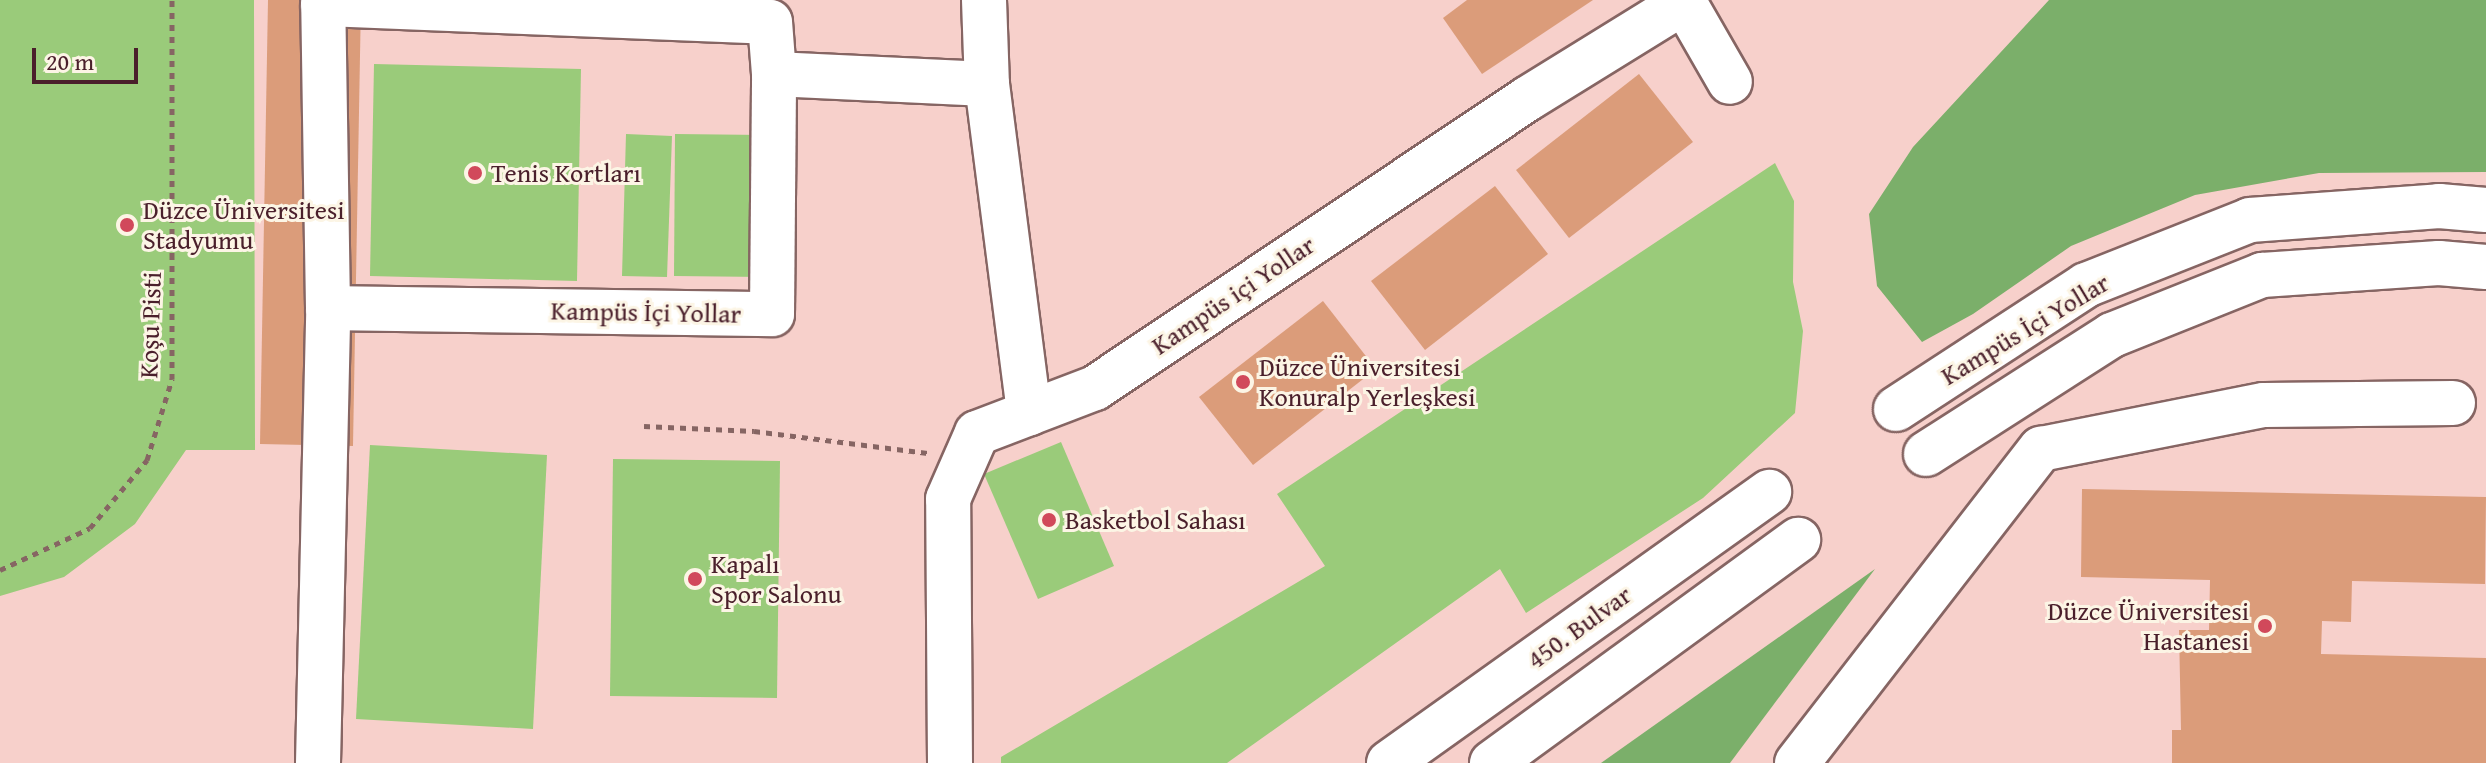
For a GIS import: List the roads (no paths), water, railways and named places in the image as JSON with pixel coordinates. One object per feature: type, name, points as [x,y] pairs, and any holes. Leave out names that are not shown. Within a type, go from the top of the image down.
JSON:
[{"type":"street","points":[[984,0],[987,84],[1029,413]]},
{"type":"street","name":"Kampüs içi Yollar","points":[[950,763],[948,499],[977,433],[1095,388],[1527,99],[1684,2],[1730,82]]},
{"type":"street","name":"Kampüs İçi Yollar","points":[[318,763],[328,308],[323,4],[770,22],[774,74],[772,314],[328,308]]},
{"type":"street","points":[[774,74],[987,84]]},
{"type":"street","name":"Kampüs İçi Yollar","points":[[2486,210],[2439,206],[2250,220],[2086,285],[1907,402],[1937,448],[2112,335],[2262,275],[2439,263],[2486,267]]},
{"type":"street","points":[[1797,763],[2041,449],[2264,405],[2453,403]]},
{"type":"street","name":"450. Bulvar","points":[[1389,763],[1769,492]]},
{"type":"street","points":[[1492,763],[1798,540]]},
{"type":"place","name":"Tenis Kortları","points":[[475,173]]},
{"type":"place","name":"Düzce Üniversitesi Stadyumu","points":[[127,225]]},
{"type":"place","name":"Düzce Üniversitesi Konuralp Yerleşkesi","points":[[1243,382]]},
{"type":"place","name":"Basketbol Sahası","points":[[1049,520]]},
{"type":"place","name":"Kapalı Spor Salonu","points":[[695,579]]},
{"type":"place","name":"Düzce Üniversitesi Hastanesi","points":[[2265,626]]}]
